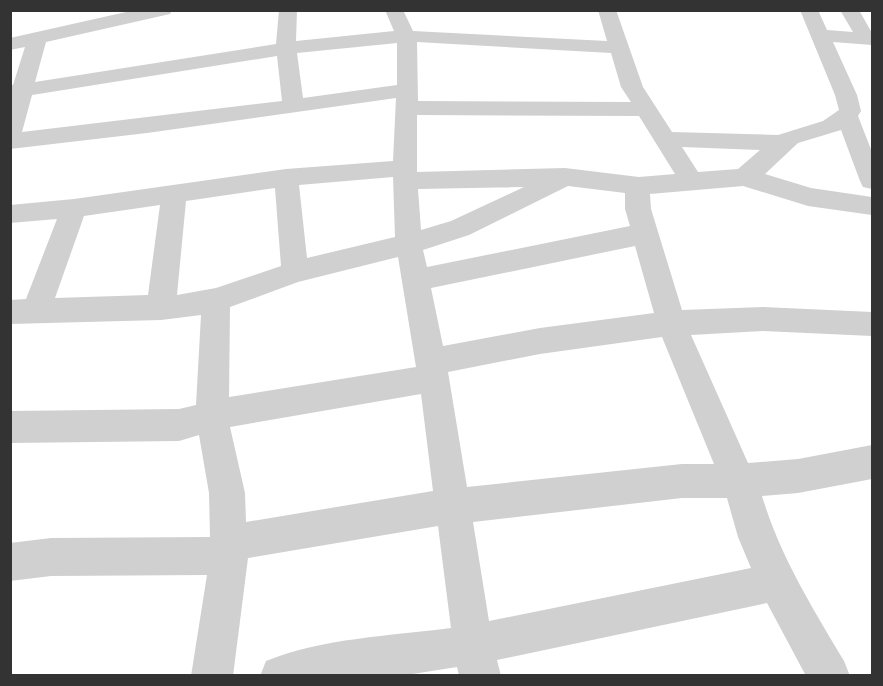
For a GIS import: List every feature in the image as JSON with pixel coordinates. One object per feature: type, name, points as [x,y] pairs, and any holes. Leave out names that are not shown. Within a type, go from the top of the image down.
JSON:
[{"type":"street","points":[[10,44],[138,13],[163,10]]},
{"type":"street","points":[[288,10],[286,49],[293,104]]},
{"type":"street","points":[[606,10],[632,87],[692,182]]},
{"type":"street","points":[[809,10],[846,95],[849,113],[866,149],[873,181]]},
{"type":"street","points":[[849,10],[869,39]]},
{"type":"street","points":[[400,23],[407,99],[406,174],[409,244],[432,370],[476,660]]},
{"type":"street","points":[[17,91],[286,49],[400,23],[618,47]]},
{"type":"street","points":[[819,35],[869,39]]},
{"type":"street","points":[[10,133],[17,91],[37,39]]},
{"type":"street","points":[[10,141],[147,126],[293,104],[407,99],[646,109]]},
{"type":"street","points":[[849,113],[873,118]]},
{"type":"street","points":[[10,214],[74,208],[286,178],[406,174],[565,177],[639,186],[743,177],[754,172],[772,149],[792,138],[837,123],[849,113]]},
{"type":"street","points":[[664,139],[783,143]]},
{"type":"street","points":[[74,208],[20,316],[190,306],[216,300],[295,272],[409,244],[460,228],[565,177]]},
{"type":"street","points":[[743,177],[779,186],[808,197],[873,206]]},
{"type":"street","points":[[286,178],[295,272]]},
{"type":"street","points":[[639,186],[637,190],[638,209],[671,322],[739,481],[756,537],[776,582],[829,675]]},
{"type":"street","points":[[161,308],[174,194]]},
{"type":"street","points":[[417,280],[535,257],[595,242],[645,234]]},
{"type":"street","points":[[212,675],[229,550],[227,493],[212,417],[216,300]]},
{"type":"street","points":[[10,427],[179,425],[432,370],[540,341],[671,322],[763,319],[873,324]]},
{"type":"street","points":[[10,562],[51,557],[187,555],[229,550],[453,506],[682,481],[739,481],[798,476],[873,462]]},
{"type":"street","points":[[281,675],[335,664],[476,660],[776,582]]}]
